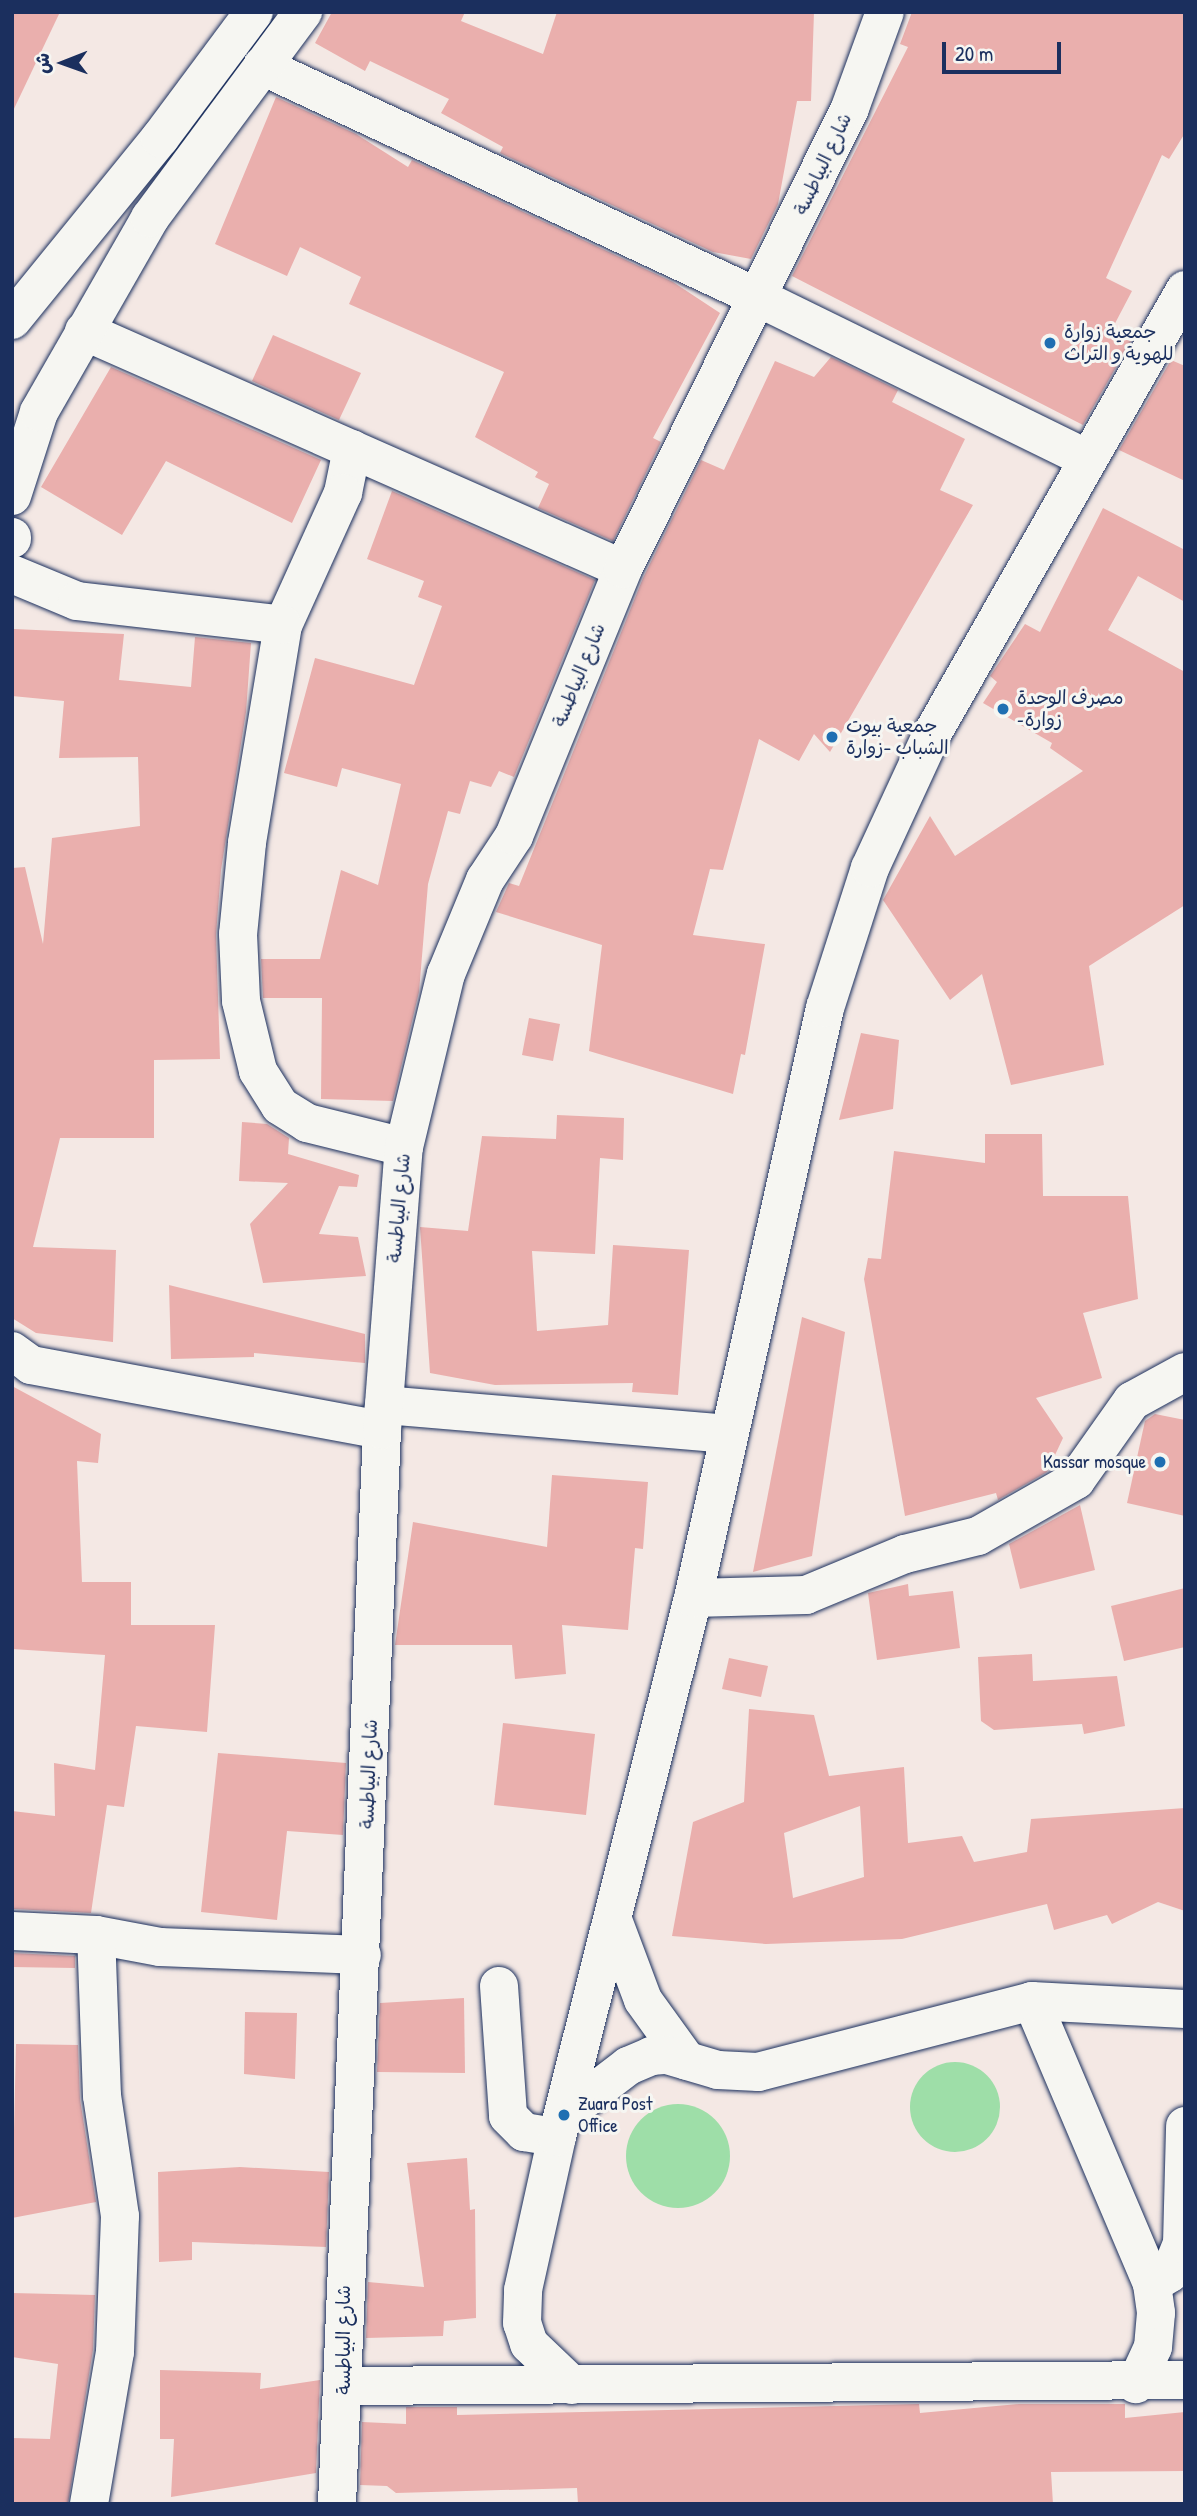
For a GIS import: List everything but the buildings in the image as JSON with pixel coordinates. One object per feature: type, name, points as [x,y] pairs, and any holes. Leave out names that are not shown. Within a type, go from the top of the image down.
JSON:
[{"type":"street","points":[[12,320],[160,138],[254,12]]},
{"type":"street","points":[[12,496],[38,412],[150,218],[303,12]]},
{"type":"street","name":"شارع البياطسة","points":[[337,2504],[345,2386],[343,2310],[362,1955],[383,1418],[404,1147],[446,974],[485,880],[514,836],[623,569],[759,298],[850,108],[885,12]]},
{"type":"street","points":[[262,66],[759,298],[1088,459]]},
{"type":"street","points":[[572,2385],[529,2344],[522,2323],[523,2290],[560,2126],[693,1598],[825,1008],[870,868],[932,734],[1184,295]]},
{"type":"street","points":[[84,331],[623,569]]},
{"type":"street","points":[[352,449],[343,493],[283,625],[247,843],[238,934],[241,1001],[258,1071],[279,1106],[307,1123],[404,1147]]},
{"type":"street","points":[[12,574],[78,601],[283,625]]},
{"type":"street","points":[[12,1351],[32,1365],[383,1418],[728,1434]]},
{"type":"street","points":[[693,1598],[806,1595],[905,1553],[978,1536],[1076,1480],[1132,1401],[1185,1372]]},
{"type":"street","points":[[613,1920],[643,2000],[687,2061]]},
{"type":"street","points":[[12,1931],[96,1935],[160,1947],[362,1955]]},
{"type":"street","points":[[89,2504],[115,2352],[120,2216],[102,2096],[96,1935]]},
{"type":"street","points":[[499,1986],[508,2116],[524,2132],[560,2126],[628,2066],[667,2055],[718,2070],[758,2072],[1032,2001],[1185,2009]]},
{"type":"street","points":[[1032,2001],[1152,2284],[1156,2313],[1153,2347],[1136,2384]]},
{"type":"street","points":[[1152,2284],[1170,2273],[1182,2244],[1185,2126]]},
{"type":"street","points":[[345,2386],[1136,2384],[1185,2380]]},
{"type":"green space","points":[[955,2062],[972,2066],[987,2075],[996,2090],[1000,2107],[996,2124],[987,2139],[972,2148],[955,2152],[938,2148],[923,2139],[914,2124],[910,2107],[914,2090],[923,2075],[938,2066]]},
{"type":"green space","points":[[678,2104],[698,2108],[715,2119],[726,2136],[730,2156],[726,2176],[715,2193],[698,2204],[678,2208],[658,2204],[641,2193],[630,2176],[626,2156],[630,2136],[641,2119],[658,2108]]},
{"type":"place","name":"جمعية زوارة للهوية و التراث","points":[[1050,343]]},
{"type":"place","name":"مصرف الوحدة -زوارة","points":[[1003,709]]},
{"type":"place","name":"جمعية بيوت الشباب -زوارة","points":[[832,737]]},
{"type":"place","name":"Kassar mosque","points":[[1160,1462]]},
{"type":"place","name":"Zuara Post Office","points":[[564,2115]]}]
